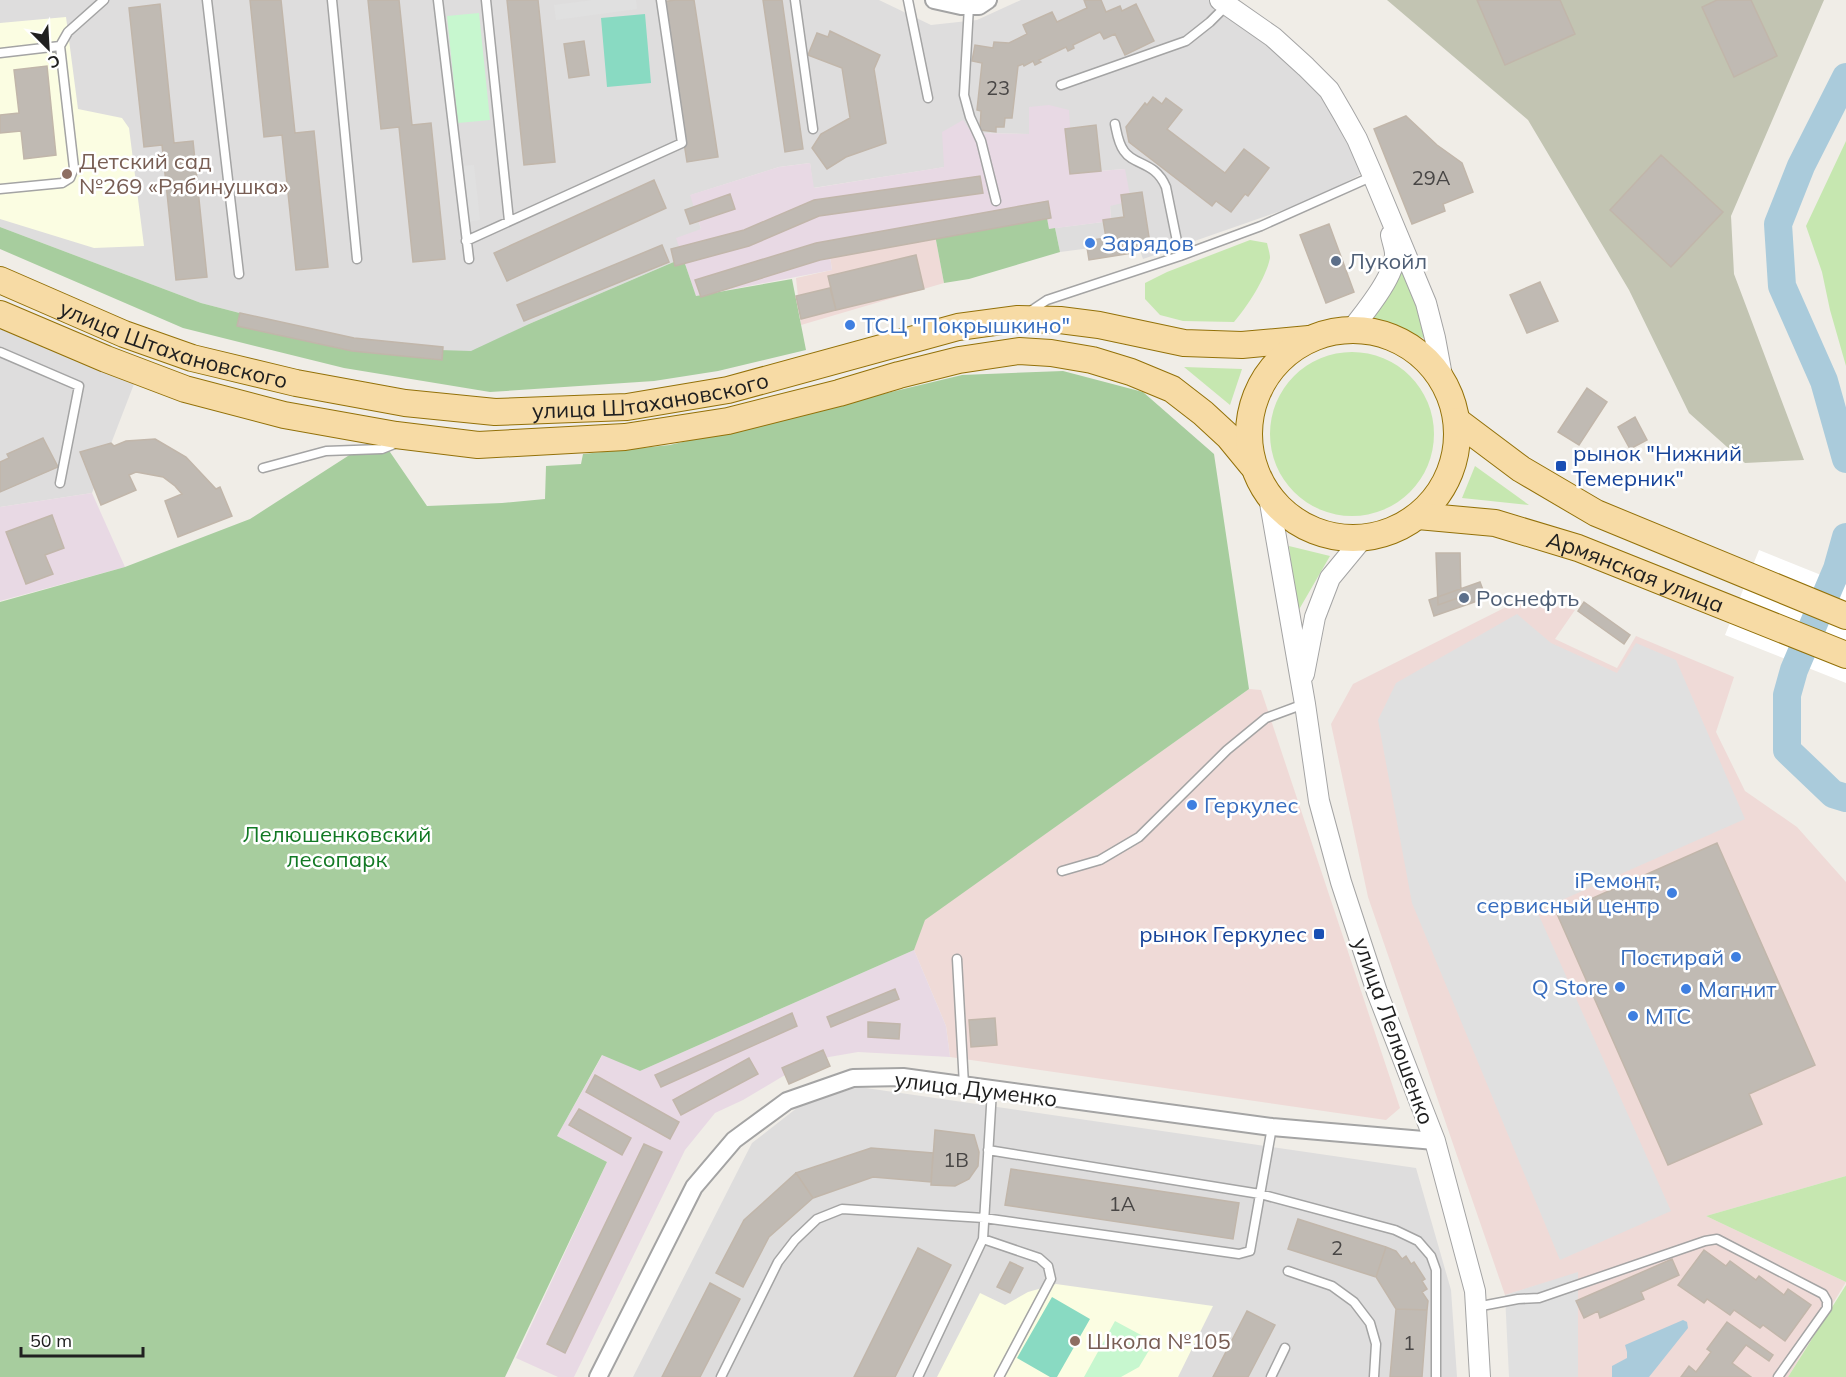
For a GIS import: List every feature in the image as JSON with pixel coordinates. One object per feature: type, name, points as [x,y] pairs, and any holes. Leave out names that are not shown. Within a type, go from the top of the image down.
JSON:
[{"type":"main road","name":"улица Штахановского","points":[[0,280],[124,334],[192,358],[307,385],[405,403],[495,412],[627,407],[728,390],[958,327],[1018,319],[1060,320],[1099,325],[1184,343],[1242,345],[1309,339]]},
{"type":"main road","name":"улица Штахановского","points":[[0,314],[106,359],[185,389],[284,415],[411,437],[478,445],[625,436],[728,421],[959,360],[1019,351],[1051,353],[1092,360],[1131,372],[1172,389],[1229,437],[1252,465]]},
{"type":"main road","points":[[1352,329],[1386,335],[1415,350],[1443,381],[1457,421],[1457,448],[1451,472],[1438,495],[1419,516],[1398,528],[1363,538],[1342,538],[1320,534],[1290,518],[1269,497],[1252,465],[1248,427],[1257,390],[1278,361],[1309,339],[1352,329]]},
{"type":"main road","name":"Армянская улица","points":[[1457,421],[1521,469],[1596,513],[1846,616]]},
{"type":"main road","name":"Армянская улица","points":[[1419,516],[1495,523],[1578,548],[1846,654]]},
{"type":"street","points":[[934,0],[969,6],[979,6],[988,0]]},
{"type":"street","points":[[1224,3],[1273,37],[1329,90],[1357,139],[1426,303],[1443,381]]},
{"type":"street","points":[[1352,329],[1378,295],[1392,268],[1395,255],[1385,206]]},
{"type":"street","name":"улица Лелюшенко","points":[[1269,497],[1319,801],[1341,882],[1377,992],[1435,1141],[1473,1282],[1480,1377]]},
{"type":"street","points":[[1303,695],[1315,617],[1330,578],[1363,538]]},
{"type":"street","name":"улица Думенко","points":[[598,1377],[694,1187],[734,1140],[787,1101],[853,1078],[903,1077],[1272,1127],[1435,1141]]},
{"type":"lane","points":[[0,189],[62,183],[70,178],[74,168],[60,46],[68,32],[104,0]]},
{"type":"lane","points":[[207,0],[239,274]]},
{"type":"lane","points":[[332,0],[357,259]]},
{"type":"lane","points":[[438,0],[469,259]]},
{"type":"lane","points":[[486,0],[509,221]]},
{"type":"lane","points":[[466,241],[682,143],[661,0]]},
{"type":"lane","points":[[795,0],[813,129]]},
{"type":"lane","points":[[908,0],[928,98]]},
{"type":"lane","points":[[1060,84],[1186,41],[1210,22],[1224,3]]},
{"type":"lane","points":[[969,6],[964,95],[970,117],[981,141],[996,201]]},
{"type":"lane","points":[[0,53],[60,46]]},
{"type":"lane","points":[[1115,124],[1119,143],[1125,153],[1161,176],[1166,187],[1180,256]]},
{"type":"lane","points":[[1018,319],[1047,300],[1180,256],[1261,226],[1373,176]]},
{"type":"lane","points":[[0,352],[79,386],[60,483]]},
{"type":"lane","points":[[263,468],[326,451],[382,449],[411,437]]},
{"type":"lane","points":[[1062,871],[1100,860],[1139,837],[1227,750],[1266,718],[1303,695]]},
{"type":"lane","points":[[957,959],[964,1086]]},
{"type":"lane","points":[[918,1377],[983,1239],[992,1090]]},
{"type":"lane","points":[[721,1377],[778,1262],[795,1240],[817,1219],[842,1209],[984,1218],[1239,1254],[1250,1251],[1272,1127]]},
{"type":"lane","points":[[988,1150],[1260,1194],[1395,1230],[1418,1241],[1431,1256],[1436,1270],[1436,1377]]},
{"type":"lane","points":[[983,1239],[1039,1258],[1048,1266],[1051,1279],[999,1377]]},
{"type":"lane","points":[[1476,1307],[1518,1299],[1539,1298],[1705,1241],[1717,1239],[1823,1294],[1827,1301],[1827,1308],[1778,1377]]},
{"type":"lane","points":[[1288,1271],[1332,1286],[1354,1302],[1370,1323],[1376,1344],[1374,1377]]},
{"type":"lane","points":[[1271,1377],[1285,1348]]},
{"type":"shaded area","points":[[0,0],[879,0],[931,25],[977,20],[1021,0],[1227,0],[1320,72],[1376,166],[1315,199],[1143,259],[1137,242],[1060,252],[1055,228],[1111,221],[1110,206],[1125,169],[1099,171],[1029,107],[1029,134],[971,133],[945,167],[813,188],[810,163],[779,167],[691,195],[701,229],[683,258],[529,324],[471,352],[375,348],[201,303],[0,227]]},
{"type":"shaded area","points":[[593,0],[636,0],[637,9],[556,20],[554,5]]},
{"type":"shaded area","points":[[1387,0],[1824,0],[1731,216],[1734,274],[1804,460],[1745,463],[1689,413],[1629,290],[1528,120]]},
{"type":"shaded area","name":"Детский сад №269 «Рябинушка»","points":[[66,17],[78,109],[122,118],[129,128],[144,246],[94,248],[0,219],[0,23]]},
{"type":"shaded area","points":[[1049,105],[1069,110],[1072,157],[1099,171],[1125,169],[1131,201],[1110,206],[1111,221],[1049,229],[1047,219],[830,256],[832,270],[696,296],[676,238],[701,229],[690,195],[779,167],[810,163],[814,188],[944,167],[942,132],[963,120],[972,133],[1029,134],[1029,107]]},
{"type":"shaded area","points":[[474,165],[480,220],[468,222],[461,166]]},
{"type":"shaded area","points":[[935,235],[944,283],[801,325],[796,278],[832,270],[830,255]]},
{"type":"shaded area","points":[[0,329],[134,384],[92,493],[0,507]]},
{"type":"shaded area","points":[[92,493],[125,567],[0,601],[0,507]]},
{"type":"shaded area","points":[[1522,599],[1575,610],[1555,639],[1617,668],[1636,636],[1734,677],[1716,732],[1745,791],[1797,827],[1846,882],[1846,1176],[1706,1216],[1846,1282],[1788,1377],[1578,1377],[1578,1273],[1505,1295],[1368,897],[1331,724],[1353,684]]},
{"type":"shaded area","points":[[1517,614],[1551,643],[1617,673],[1636,643],[1676,660],[1745,819],[1537,911],[1671,1211],[1560,1260],[1412,903],[1378,720],[1396,683]]},
{"type":"shaded area","name":"Геркулес","points":[[1249,689],[1261,690],[1400,1108],[1386,1120],[950,1057],[946,1026],[914,950],[924,920]]},
{"type":"shaded area","points":[[914,950],[946,1026],[950,1057],[858,1052],[829,1057],[790,1072],[743,1100],[715,1113],[685,1150],[574,1377],[558,1377],[516,1358],[607,1162],[557,1136],[603,1054],[640,1071]]},
{"type":"shaded area","points":[[859,1087],[1416,1168],[1451,1290],[1457,1377],[633,1377],[752,1143],[802,1104]]},
{"type":"shaded area","points":[[1578,1272],[1578,1377],[1509,1377],[1505,1295]]},
{"type":"shaded area","name":"Школа №105","points":[[1056,1284],[1213,1306],[1178,1377],[937,1377],[980,1293],[1005,1305],[1028,1292]]},
{"type":"green space","points":[[479,13],[490,120],[458,123],[447,16]]},
{"type":"green space","points":[[645,14],[651,83],[607,87],[601,18]]},
{"type":"green space","points":[[1846,141],[1846,366],[1822,272],[1806,226]]},
{"type":"green space","points":[[1047,218],[1049,229],[1055,228],[1060,252],[969,279],[944,283],[935,235]]},
{"type":"green space","points":[[0,227],[201,303],[375,348],[471,351],[683,258],[696,296],[792,279],[806,350],[718,371],[654,381],[490,392],[344,368],[183,328],[0,249]]},
{"type":"green space","points":[[1250,240],[1267,243],[1270,258],[1265,274],[1255,292],[1234,322],[1183,321],[1160,315],[1145,299],[1145,283],[1167,272]]},
{"type":"green space","points":[[1404,255],[1429,340],[1371,320]]},
{"type":"green space","points":[[1352,352],[1383,358],[1410,376],[1428,403],[1434,434],[1428,465],[1410,492],[1383,510],[1352,516],[1321,510],[1294,492],[1276,465],[1270,434],[1276,403],[1294,376],[1321,358]]},
{"type":"green space","points":[[1184,367],[1242,369],[1230,405]]},
{"type":"green space","name":"Лелюшенковский лесопарк","points":[[1063,371],[1143,392],[1214,454],[1249,689],[925,920],[914,950],[640,1071],[602,1055],[557,1136],[607,1162],[505,1377],[0,1377],[0,602],[125,567],[250,519],[379,436],[427,506],[545,499],[546,466],[581,464],[583,454],[670,445],[962,375]]},
{"type":"green space","points":[[1475,466],[1529,505],[1462,498]]},
{"type":"green space","points":[[1289,546],[1330,556],[1297,613]]},
{"type":"green space","points":[[1846,1176],[1846,1282],[1706,1216]]},
{"type":"green space","points":[[1846,1285],[1846,1377],[1788,1377]]},
{"type":"green space","points":[[1052,1297],[1090,1319],[1057,1377],[1050,1377],[1017,1358]]},
{"type":"green space","points":[[1115,1321],[1154,1342],[1139,1367],[1121,1377],[1084,1377]]},
{"type":"water","points":[[1683,1320],[1687,1322],[1688,1328],[1649,1377],[1612,1377],[1612,1366],[1627,1358],[1625,1345]]},
{"type":"pier","points":[[1759,550],[1846,585],[1846,683],[1725,635]]},
{"type":"building","points":[[250,0],[281,0],[295,133],[314,131],[328,267],[296,270],[282,135],[264,137]]},
{"type":"building","points":[[368,0],[399,0],[412,125],[431,123],[445,259],[413,262],[399,127],[381,129]]},
{"type":"building","points":[[507,0],[538,0],[555,162],[524,165]]},
{"type":"building","points":[[694,0],[718,157],[687,162],[662,2]]},
{"type":"building","points":[[763,0],[782,0],[803,149],[785,152]]},
{"type":"building","points":[[1084,0],[1101,0],[1106,12],[1120,6],[1122,11],[1136,4],[1154,41],[1125,55],[1115,34],[1104,39],[1100,32],[1073,45],[1074,48],[1068,51],[1066,47],[1039,60],[1041,62],[1035,65],[1033,61],[1024,66],[1023,64],[1018,66],[1012,118],[1005,118],[1004,127],[996,127],[996,132],[980,130],[981,111],[977,110],[982,63],[972,61],[975,45],[993,48],[994,42],[1009,43],[1027,34],[1023,25],[1052,12],[1057,22],[1087,8]]},
{"type":"building","points":[[1477,0],[1560,0],[1575,34],[1505,65]]},
{"type":"building","points":[[1717,0],[1751,0],[1777,56],[1734,77],[1702,7]]},
{"type":"building","points":[[160,4],[174,143],[193,141],[207,277],[176,280],[162,145],[144,147],[129,8]]},
{"type":"building","points":[[830,31],[880,55],[874,69],[886,143],[846,157],[827,169],[812,148],[821,134],[850,118],[842,68],[808,55],[817,33],[828,37]]},
{"type":"building","points":[[584,41],[589,75],[569,78],[564,44]]},
{"type":"building","points":[[47,66],[56,155],[24,159],[21,131],[0,133],[0,115],[19,113],[14,70]]},
{"type":"building","points":[[1153,97],[1162,104],[1166,98],[1182,110],[1167,129],[1225,173],[1244,149],[1269,168],[1248,196],[1245,194],[1231,212],[1216,201],[1212,206],[1129,142],[1126,127],[1145,103],[1147,105]]},
{"type":"building","points":[[1406,116],[1437,145],[1462,163],[1473,192],[1443,204],[1445,211],[1412,224],[1374,129]]},
{"type":"building","points":[[1096,125],[1101,171],[1070,174],[1065,129]]},
{"type":"building","points":[[1661,155],[1723,212],[1671,267],[1610,210]]},
{"type":"building","points":[[980,176],[983,193],[819,216],[749,246],[675,266],[671,249],[744,230],[814,200]]},
{"type":"building","points":[[654,180],[666,208],[507,281],[494,253]]},
{"type":"building","points":[[1142,192],[1151,250],[1089,260],[1086,241],[1106,238],[1103,220],[1124,217],[1121,195]]},
{"type":"building","points":[[730,194],[735,209],[690,224],[685,210]]},
{"type":"building","points":[[1048,201],[1051,218],[820,260],[701,297],[695,280],[816,243]]},
{"type":"building","points":[[1329,224],[1354,292],[1326,303],[1300,235]]},
{"type":"building","points":[[662,245],[669,262],[524,321],[517,305]]},
{"type":"building","points":[[916,255],[924,289],[836,310],[828,276]]},
{"type":"building","points":[[1540,282],[1558,321],[1527,333],[1510,295]]},
{"type":"building","points":[[830,288],[836,310],[801,319],[796,296]]},
{"type":"building","points":[[240,313],[354,338],[443,347],[442,360],[352,351],[237,326]]},
{"type":"building","points":[[1587,388],[1607,402],[1579,445],[1558,432]]},
{"type":"building","points":[[1635,417],[1647,440],[1630,449],[1618,427]]},
{"type":"building","points":[[43,438],[58,467],[0,492],[0,462],[9,458],[7,454]]},
{"type":"building","points":[[155,439],[186,457],[216,489],[220,487],[232,516],[178,537],[165,501],[182,494],[163,477],[136,472],[129,475],[136,490],[101,505],[80,452],[111,443],[114,446],[126,441]]},
{"type":"building","points":[[52,515],[64,548],[45,555],[53,574],[26,584],[6,532]]},
{"type":"building","points":[[1436,553],[1460,553],[1461,597],[1438,605]]},
{"type":"building","points":[[1480,582],[1486,598],[1434,616],[1429,600]]},
{"type":"building","points":[[1584,602],[1630,635],[1624,644],[1578,611]]},
{"type":"building","name":"Магнит","points":[[1717,843],[1815,1065],[1749,1094],[1762,1124],[1668,1165],[1557,914]]},
{"type":"building","points":[[895,989],[899,999],[831,1027],[827,1017]]},
{"type":"building","points":[[792,1013],[797,1026],[661,1087],[655,1075]]},
{"type":"building","points":[[995,1018],[997,1045],[971,1047],[969,1020]]},
{"type":"building","points":[[868,1022],[900,1024],[899,1039],[868,1037]]},
{"type":"building","points":[[823,1050],[830,1066],[789,1084],[782,1068]]},
{"type":"building","points":[[749,1058],[758,1074],[681,1115],[673,1100]]},
{"type":"building","points":[[595,1075],[679,1122],[670,1139],[586,1092]]},
{"type":"building","points":[[579,1109],[631,1138],[622,1155],[569,1125]]},
{"type":"building","points":[[935,1130],[974,1135],[979,1152],[978,1166],[969,1179],[955,1186],[931,1185]]},
{"type":"building","points":[[644,1144],[662,1152],[565,1353],[547,1344]]},
{"type":"building","points":[[871,1148],[933,1153],[931,1182],[873,1177],[813,1198],[796,1173]]},
{"type":"building","points":[[1011,1169],[1239,1203],[1233,1239],[1005,1205]]},
{"type":"building","points":[[796,1173],[813,1198],[769,1237],[743,1287],[716,1273],[744,1220]]},
{"type":"building","points":[[1298,1219],[1386,1247],[1376,1277],[1288,1249]]},
{"type":"building","points":[[1386,1247],[1396,1251],[1402,1259],[1406,1256],[1411,1264],[1414,1262],[1425,1279],[1422,1281],[1427,1289],[1422,1292],[1428,1301],[1427,1310],[1396,1309],[1376,1277]]},
{"type":"building","points":[[918,1248],[951,1265],[895,1377],[854,1377]]},
{"type":"building","points":[[1704,1250],[1726,1266],[1730,1261],[1756,1280],[1759,1276],[1784,1295],[1788,1289],[1811,1305],[1785,1341],[1763,1325],[1760,1328],[1734,1310],[1730,1315],[1707,1299],[1704,1303],[1678,1285]]},
{"type":"building","points":[[1672,1259],[1679,1275],[1641,1292],[1644,1299],[1600,1318],[1598,1311],[1584,1318],[1576,1301]]},
{"type":"building","points":[[1010,1262],[1023,1268],[1010,1293],[997,1287]]},
{"type":"building","points":[[710,1283],[740,1299],[700,1377],[662,1377]]},
{"type":"building","points":[[1396,1309],[1427,1310],[1422,1377],[1390,1377]]},
{"type":"building","points":[[1247,1311],[1275,1325],[1248,1377],[1213,1377]]},
{"type":"building","points":[[1727,1322],[1773,1355],[1769,1361],[1746,1345],[1732,1363],[1751,1377],[1681,1377],[1689,1366],[1696,1372],[1711,1352],[1707,1349]]},
{"type":"waterway","points":[[1846,77],[1801,166],[1778,224],[1782,286],[1824,381],[1846,459]]},
{"type":"waterway","points":[[1846,537],[1837,569],[1794,670],[1787,695],[1787,750],[1833,794],[1846,798]]},
{"type":"place","name":"Детский сад №269 «Рябинушка»","points":[[67,174]]},
{"type":"place","name":"Зарядов","points":[[1090,243]]},
{"type":"place","name":"Лукойл","points":[[1336,261]]},
{"type":"place","name":"ТСЦ \"Покрышкино\"","points":[[850,325]]},
{"type":"place","name":"рынок \"Нижний Темерник\"","points":[[1561,466]]},
{"type":"place","name":"Роснефть","points":[[1464,598]]},
{"type":"place","name":"Геркулес","points":[[1192,805]]},
{"type":"place","name":"iРемонт, сервисный центр","points":[[1672,893]]},
{"type":"place","name":"рынок Геркулес","points":[[1319,934]]},
{"type":"place","name":"Постирай","points":[[1736,957]]},
{"type":"place","name":"Q Store","points":[[1620,987]]},
{"type":"place","name":"Магнит","points":[[1686,989]]},
{"type":"place","name":"МТС","points":[[1633,1016]]},
{"type":"place","name":"Школа №105","points":[[1075,1341]]}]
